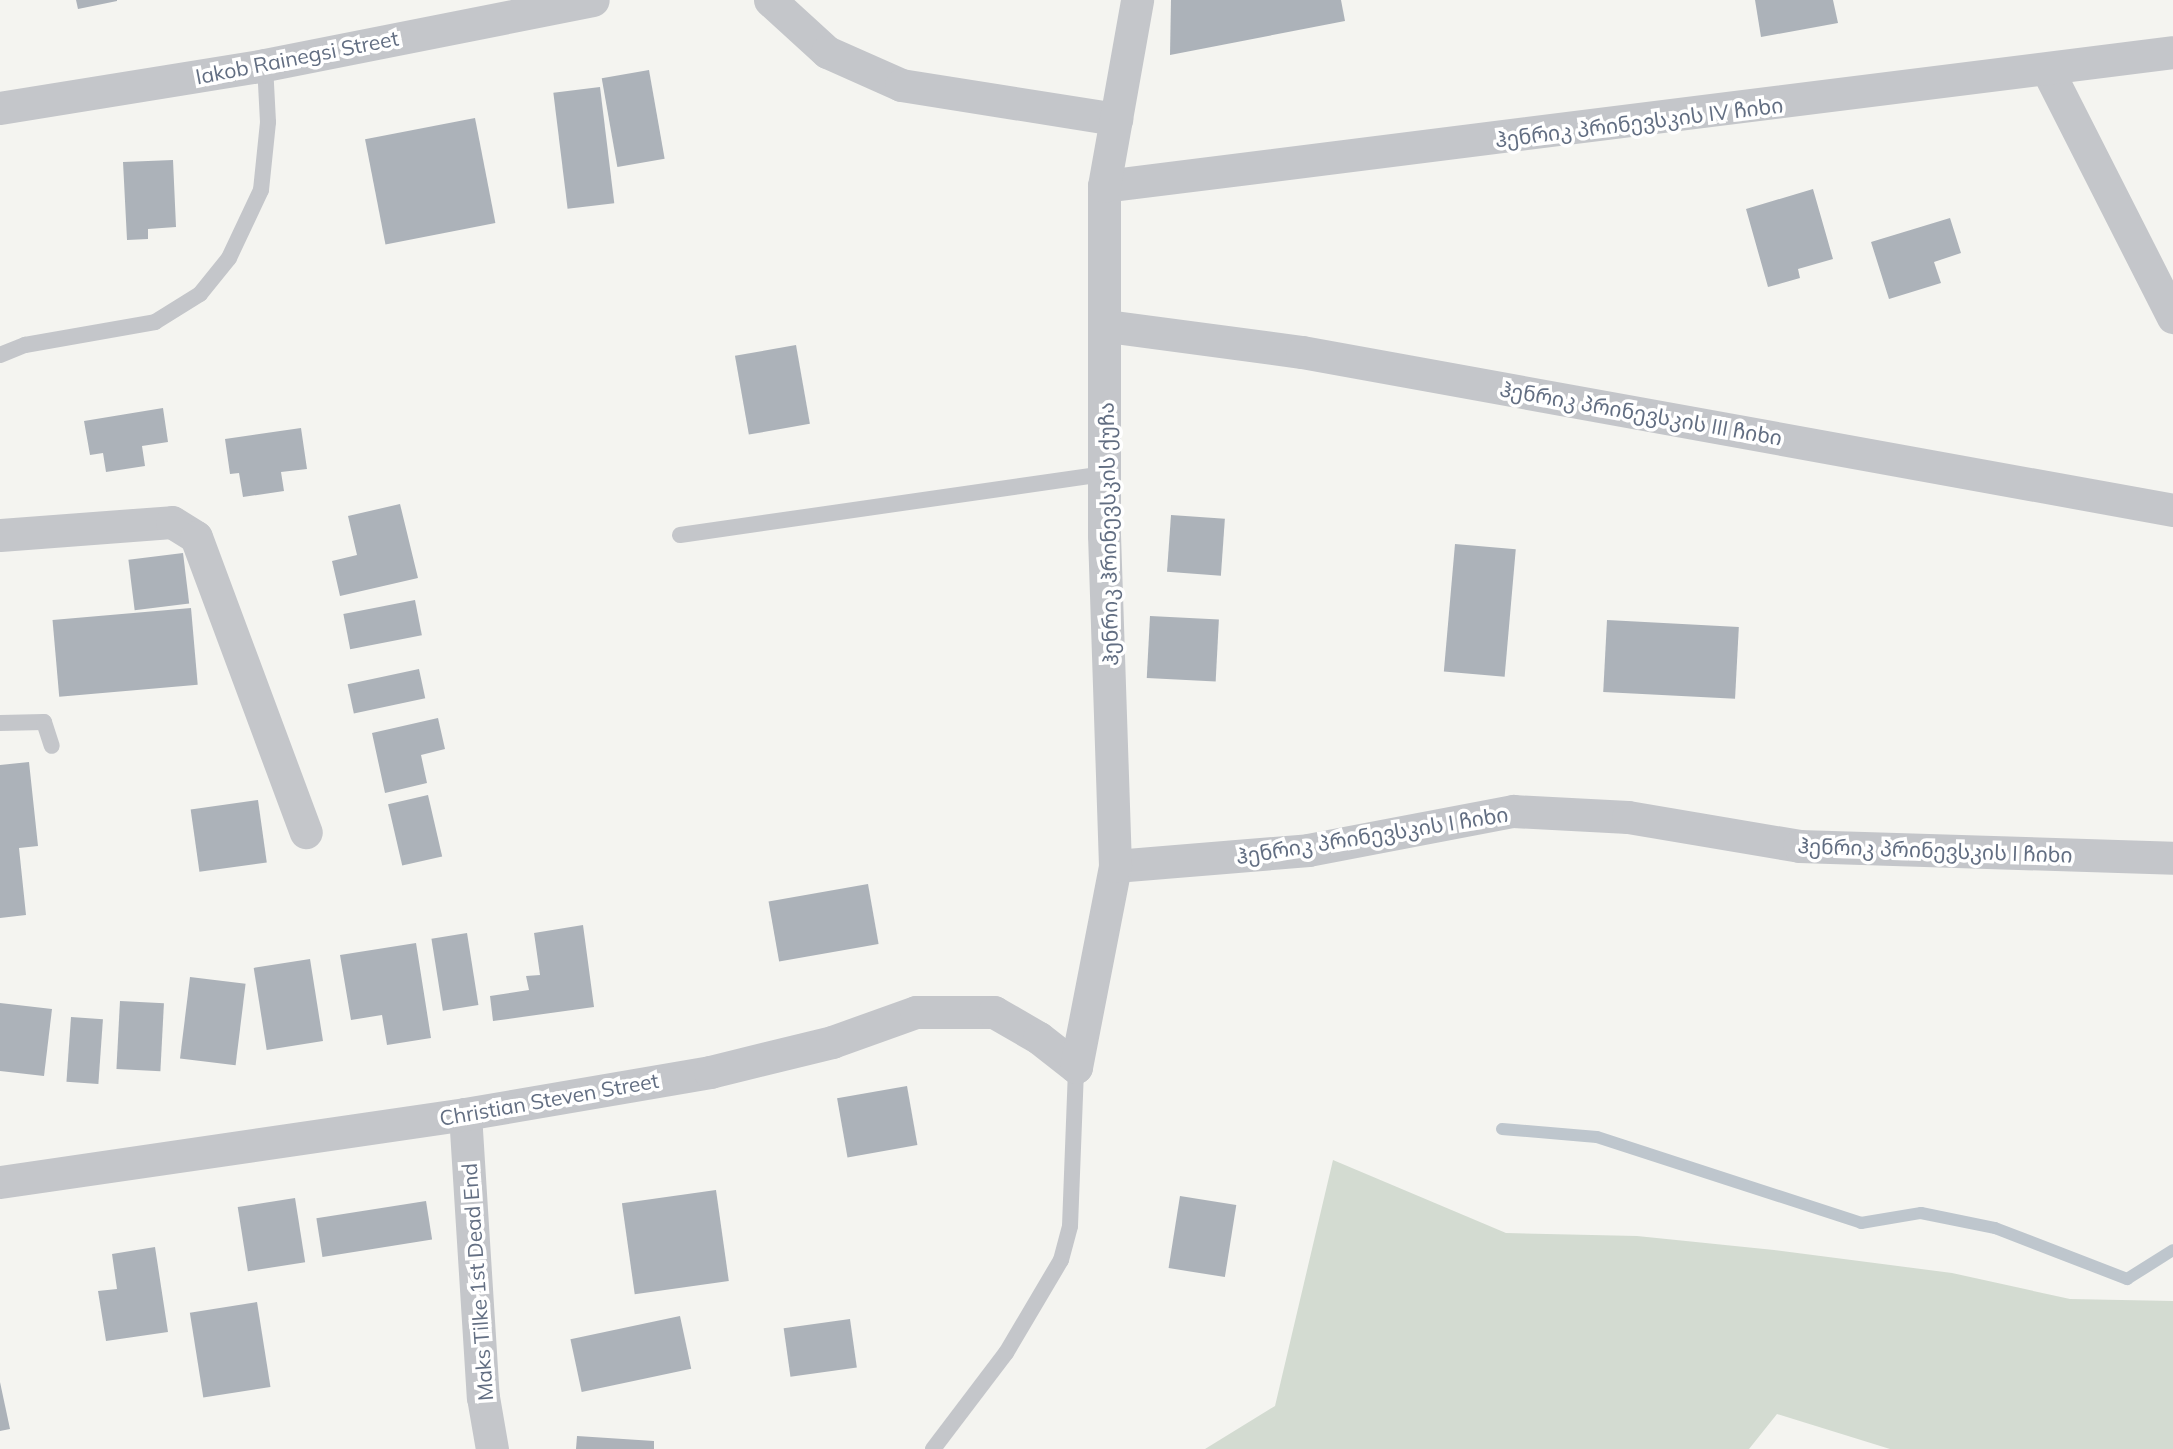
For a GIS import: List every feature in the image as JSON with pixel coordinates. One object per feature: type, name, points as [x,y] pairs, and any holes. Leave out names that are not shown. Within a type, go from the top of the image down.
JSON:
[{"type":"street","name":"Iakob Rainegsi Street","points":[[0,108],[265,65],[593,0]]},
{"type":"street","points":[[769,0],[827,52],[901,85],[1116,119]]},
{"type":"street","name":"ჰენრიკ ჰრინევსკის ქუჩა","points":[[1076,1068],[1115,866],[1105,474],[1107,326],[1104,186],[1137,0]]},
{"type":"street","name":"ჰენრიკ პრინევსკის IV ჩიხი","points":[[1104,186],[2048,71],[2173,52]]},
{"type":"street","points":[[2048,71],[2173,317]]},
{"type":"street","name":"ჰენრიკ პრინევსკის III ჩიხი","points":[[1107,326],[1302,352],[2173,510]]},
{"type":"street","points":[[0,535],[172,523],[196,537],[306,832]]},
{"type":"street","name":"ჰენრიკ პრინევსკის I ჩიხი","points":[[1115,866],[1308,850],[1513,811],[1628,817],[1799,846],[2173,858]]},
{"type":"street","name":"Christian Steven Street","points":[[0,1182],[465,1114],[710,1072],[832,1042],[916,1012],[994,1012],[1038,1038],[1076,1068]]},
{"type":"street","name":"Maks Tilke 1st Dead End","points":[[465,1114],[483,1396],[492,1449]]},
{"type":"lane","points":[[0,355],[25,345],[155,322],[200,294],[229,258],[261,190],[268,122],[265,65]]},
{"type":"lane","points":[[680,535],[1105,474]]},
{"type":"lane","points":[[0,723],[44,722],[52,746]]},
{"type":"lane","points":[[933,1449],[1006,1353],[1061,1261],[1070,1226],[1076,1068]]},
{"type":"shaded area","points":[[1333,1160],[1506,1233],[1637,1236],[1952,1273],[2070,1299],[2173,1301],[2173,1449],[1890,1449],[1777,1414],[1749,1449],[1205,1449],[1275,1406]]},
{"type":"building","points":[[76,0],[117,0],[117,1],[78,9]]},
{"type":"building","points":[[1171,0],[1341,0],[1345,21],[1170,55]]},
{"type":"building","points":[[1755,0],[1833,0],[1838,23],[1761,37]]},
{"type":"building","points":[[649,70],[665,159],[617,167],[602,78]]},
{"type":"building","points":[[600,87],[614,203],[568,209],[553,93]]},
{"type":"building","points":[[475,118],[495,223],[385,244],[365,139]]},
{"type":"building","points":[[173,160],[176,227],[148,229],[148,239],[127,240],[123,162]]},
{"type":"building","points":[[1813,189],[1833,259],[1798,269],[1800,278],[1768,287],[1746,209]]},
{"type":"building","points":[[1950,218],[1961,253],[1934,262],[1941,283],[1889,299],[1871,242]]},
{"type":"building","points":[[796,345],[810,424],[749,435],[735,356]]},
{"type":"building","points":[[163,408],[168,442],[142,446],[145,466],[106,472],[103,453],[90,455],[84,421]]},
{"type":"building","points":[[301,428],[307,469],[281,472],[284,491],[243,497],[239,473],[230,474],[225,439]]},
{"type":"building","points":[[400,504],[418,578],[340,596],[332,561],[357,555],[348,516]]},
{"type":"building","points":[[1171,515],[1225,519],[1221,576],[1167,572]]},
{"type":"building","points":[[1455,544],[1516,549],[1505,677],[1444,672]]},
{"type":"building","points":[[183,553],[189,604],[135,610],[128,560]]},
{"type":"building","points":[[415,600],[422,635],[350,649],[343,614]]},
{"type":"building","points":[[191,608],[198,685],[59,697],[53,620]]},
{"type":"building","points":[[1150,616],[1219,620],[1216,682],[1147,678]]},
{"type":"building","points":[[1607,620],[1739,627],[1735,699],[1603,692]]},
{"type":"building","points":[[419,669],[425,698],[354,714],[348,684]]},
{"type":"building","points":[[438,718],[445,749],[421,755],[427,783],[385,793],[372,733]]},
{"type":"building","points":[[29,762],[38,846],[19,848],[26,915],[0,918],[0,765]]},
{"type":"building","points":[[428,795],[442,856],[402,866],[388,804]]},
{"type":"building","points":[[258,800],[267,862],[199,872],[191,809]]},
{"type":"building","points":[[868,884],[879,944],[779,962],[769,902]]},
{"type":"building","points":[[583,925],[594,1007],[493,1021],[490,996],[529,990],[526,976],[540,975],[534,933]]},
{"type":"building","points":[[467,933],[478,1005],[443,1011],[431,939]]},
{"type":"building","points":[[416,943],[431,1038],[387,1045],[382,1015],[351,1020],[340,955]]},
{"type":"building","points":[[310,959],[323,1041],[267,1050],[254,968]]},
{"type":"building","points":[[190,977],[246,984],[236,1065],[180,1058]]},
{"type":"building","points":[[120,1001],[164,1003],[160,1071],[116,1069]]},
{"type":"building","points":[[0,1003],[52,1009],[44,1076],[0,1071]]},
{"type":"building","points":[[71,1017],[103,1019],[98,1084],[66,1082]]},
{"type":"building","points":[[907,1086],[917,1145],[847,1157],[837,1098]]},
{"type":"building","points":[[716,1190],[729,1281],[635,1294],[622,1203]]},
{"type":"building","points":[[1180,1196],[1236,1205],[1225,1277],[1169,1268]]},
{"type":"building","points":[[295,1198],[305,1262],[248,1271],[238,1207]]},
{"type":"building","points":[[426,1201],[432,1240],[322,1257],[316,1218]]},
{"type":"building","points":[[155,1247],[168,1332],[106,1341],[98,1291],[117,1289],[112,1254]]},
{"type":"building","points":[[257,1302],[270,1387],[203,1398],[190,1313]]},
{"type":"building","points":[[680,1316],[691,1369],[582,1392],[570,1339]]},
{"type":"building","points":[[850,1319],[857,1368],[790,1377],[784,1328]]},
{"type":"building","points":[[0,1382],[10,1429],[0,1431]]},
{"type":"building","points":[[577,1436],[654,1441],[654,1449],[576,1449]]},
{"type":"waterway","points":[[1502,1129],[1597,1137],[1861,1223],[1921,1213],[1995,1228],[2127,1279],[2173,1250]]}]
